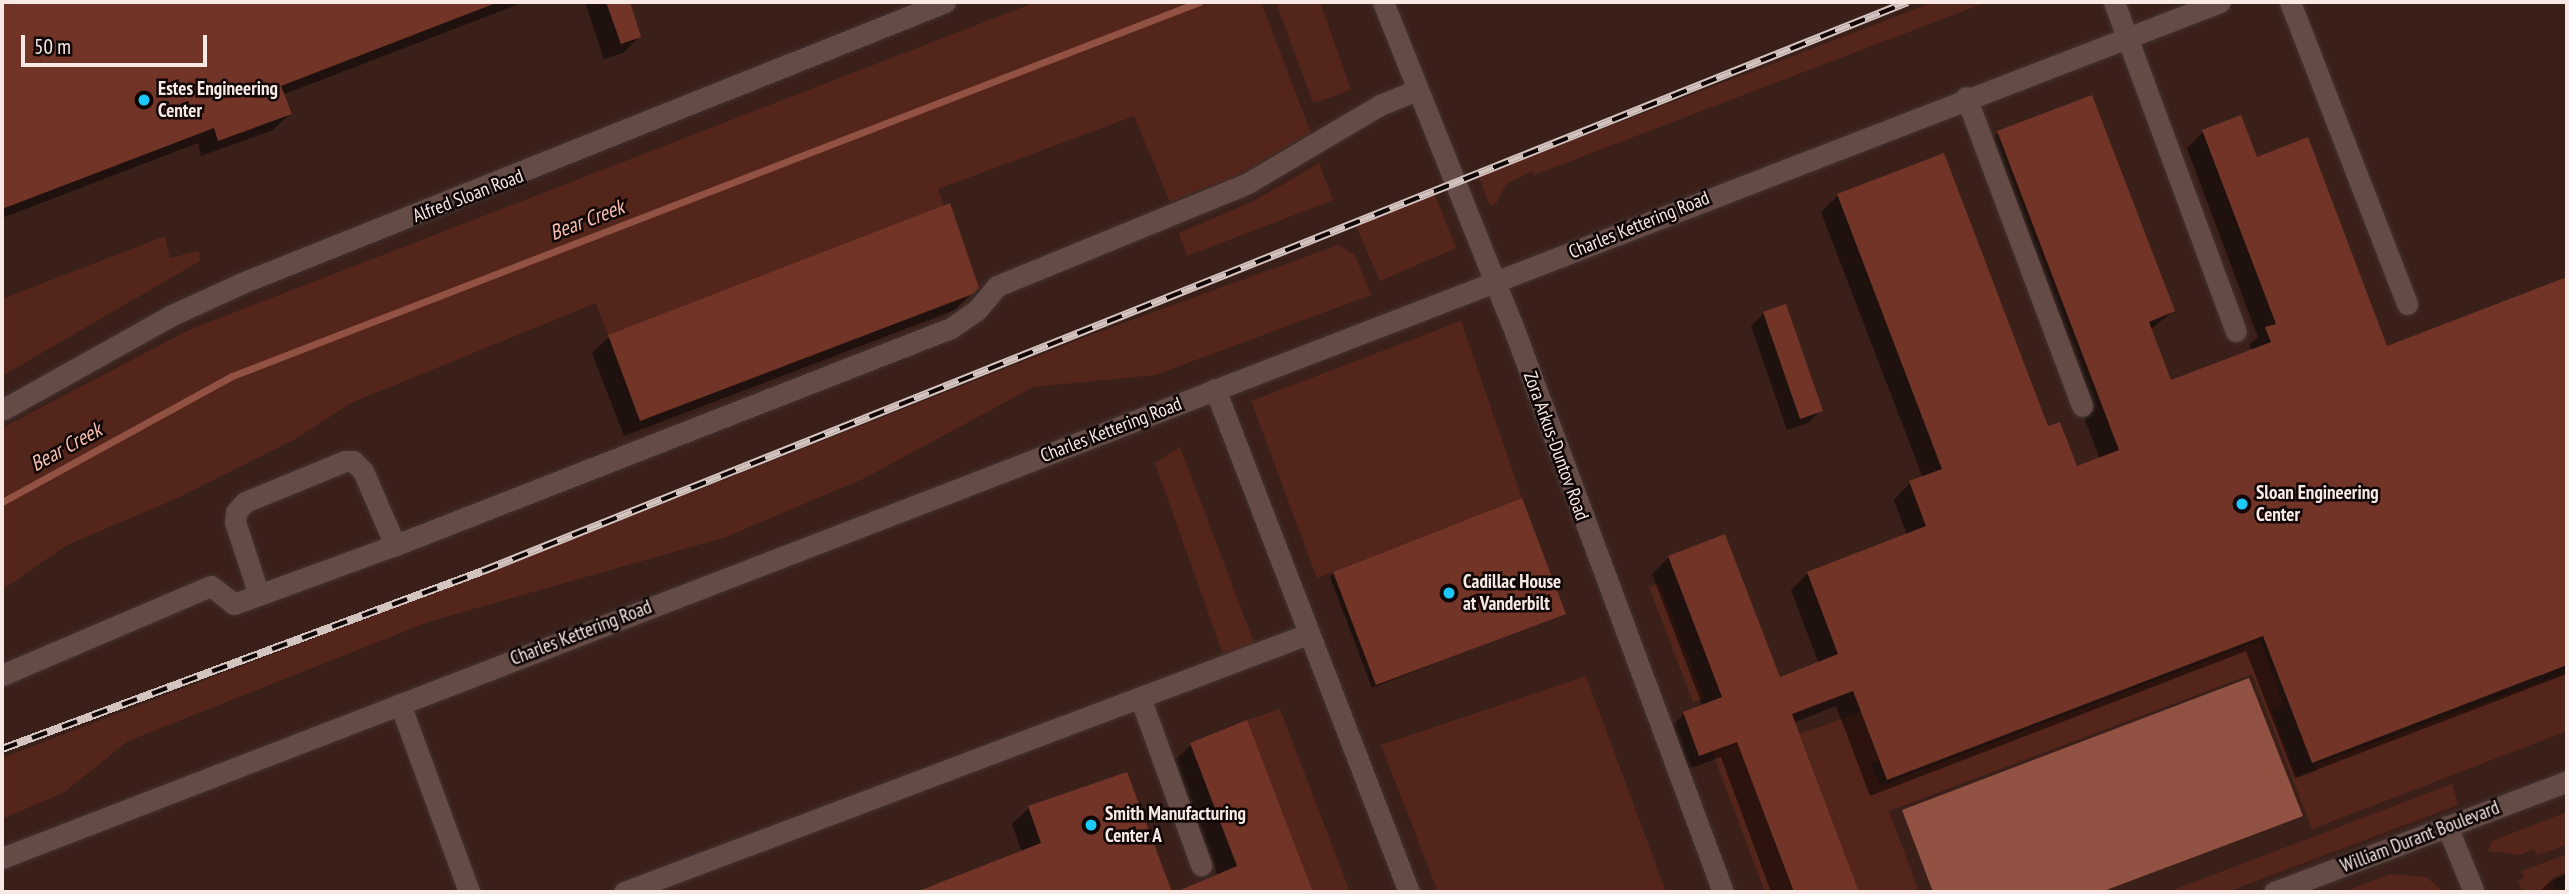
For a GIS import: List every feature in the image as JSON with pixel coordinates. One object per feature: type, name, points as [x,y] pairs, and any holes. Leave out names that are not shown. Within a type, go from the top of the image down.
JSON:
[{"type":"lane","name":"Alfred Sloan Road","points":[[2,410],[170,316],[242,283],[530,172],[945,2]]},
{"type":"lane","name":"Zora Arkus-Duntov Road","points":[[1383,2],[1496,283],[1723,892]]},
{"type":"lane","points":[[2114,2],[2236,331]]},
{"type":"lane","name":"Charles Kettering Road","points":[[2,858],[1496,283],[1966,97],[2220,2]]},
{"type":"lane","points":[[2290,2],[2407,304]]},
{"type":"lane","points":[[2,675],[211,586],[234,604],[395,545],[951,328],[978,310],[997,286],[1246,184],[1368,111],[1417,90]]},
{"type":"lane","points":[[1966,97],[2082,406]]},
{"type":"lane","points":[[1215,390],[1409,892]]},
{"type":"lane","points":[[258,595],[235,522],[236,512],[245,502],[345,461],[353,461],[363,471],[395,545]]},
{"type":"lane","points":[[624,892],[1141,700],[1308,634]]},
{"type":"lane","points":[[1141,700],[1201,864]]},
{"type":"lane","points":[[400,704],[469,892]]},
{"type":"lane","name":"William Durant Boulevard","points":[[2274,892],[2567,781]]},
{"type":"lane","points":[[2447,826],[2474,892]]},
{"type":"shaded area","points":[[2,2],[2567,2],[2567,892],[2,892]]},
{"type":"shaded area","points":[[1036,2],[1261,2],[1311,133],[1239,175],[1170,202],[1134,116],[938,189],[944,206],[608,335],[596,303],[353,402],[295,439],[171,501],[67,545],[2,590],[2,428],[189,330]]},
{"type":"shaded area","points":[[1276,2],[1320,2],[1351,90],[1313,103]]},
{"type":"shaded area","points":[[1934,2],[1987,2],[1534,175],[1532,171],[1506,184],[1497,202],[1490,206],[1479,176]]},
{"type":"shaded area","points":[[1319,163],[1333,200],[1187,256],[1179,233],[1254,201]]},
{"type":"shaded area","points":[[1435,195],[1456,248],[1380,281],[1356,226]]},
{"type":"shaded area","points":[[165,236],[170,258],[199,251],[200,261],[2,376],[2,299]]},
{"type":"shaded area","points":[[1338,245],[1355,255],[1371,295],[1155,375],[1033,387],[865,478],[726,537],[431,621],[128,741],[63,793],[2,819],[2,758],[607,526],[1096,333]]},
{"type":"shaded area","points":[[1461,321],[1522,498],[1317,578],[1251,401]]},
{"type":"shaded area","points":[[1180,447],[1256,648],[1228,657],[1221,649],[1155,463]]},
{"type":"shaded area","points":[[1659,584],[1704,698],[1693,702],[1649,587]]},
{"type":"shaded area","points":[[2260,640],[2284,705],[2272,710],[2297,778],[2317,771],[2316,764],[2567,672],[2567,731],[2312,829],[2252,674],[1889,811],[1919,892],[1859,892],[1800,734],[1861,712],[1879,761],[1871,764],[1880,786]]},
{"type":"shaded area","points":[[1586,676],[1666,892],[1438,892],[1381,745]]},
{"type":"shaded area","points":[[2249,678],[2303,816],[2101,892],[1933,892],[1902,810]]},
{"type":"shaded area","points":[[1280,709],[1350,892],[1313,892],[1247,720]]},
{"type":"shaded area","points":[[1737,742],[1794,892],[1765,892],[1712,751]]},
{"type":"shaded area","points":[[2452,784],[2458,805],[2227,892],[2168,892]]},
{"type":"shaded area","points":[[2567,812],[2567,845],[2537,855],[2534,849],[2520,855],[2488,851],[2492,841]]},
{"type":"shaded area","points":[[2567,854],[2567,872],[2551,878],[2556,892],[2523,892],[2518,880],[2524,878],[2522,871]]},
{"type":"shaded area","points":[[2390,874],[2426,877],[2444,892],[2343,892]]},
{"type":"building","name":"Estes Engineering Center","points":[[2,2],[496,3],[281,86],[292,114],[218,141],[214,128],[2,209]]},
{"type":"building","points":[[606,2],[630,2],[641,37],[621,44]]},
{"type":"building","name":"Sloan Engineering Center","points":[[2092,95],[2175,311],[2149,322],[2171,380],[2271,342],[2265,327],[2276,324],[2202,130],[2241,115],[2257,157],[2308,137],[2387,346],[2567,277],[2567,665],[2312,763],[2263,636],[1887,780],[1853,691],[1792,714],[1859,892],[1794,892],[1737,742],[1699,756],[1683,712],[1722,697],[1668,556],[1725,534],[1780,677],[1838,654],[1807,572],[1926,526],[1909,481],[1942,469],[1837,194],[1944,153],[2048,426],[2060,422],[2077,466],[2119,450],[1997,131]]},
{"type":"building","points":[[950,203],[979,288],[973,294],[640,421],[608,335]]},
{"type":"building","points":[[1786,304],[1823,411],[1800,419],[1763,312]]},
{"type":"building","name":"Cadillac House at Vanderbilt","points":[[1522,498],[1566,614],[1376,685],[1333,572]]},
{"type":"building","name":"Smith Manufacturing Center A","points":[[1247,720],[1313,892],[1176,892],[1237,866],[1190,743]]},
{"type":"building","name":"Smith Manufacturing Center A","points":[[1127,772],[1172,892],[916,892],[1041,843],[1028,806]]},
{"type":"waterway","name":"Bear Creek","points":[[2,502],[232,376],[1199,2]]},
{"type":"railway","points":[[2,749],[483,571],[1908,2]]},
{"type":"place","name":"Estes Engineering Center","points":[[144,100]]},
{"type":"place","name":"Sloan Engineering Center","points":[[2242,504]]},
{"type":"place","name":"Cadillac House at Vanderbilt","points":[[1449,593]]},
{"type":"place","name":"Smith Manufacturing Center A","points":[[1091,825]]}]
